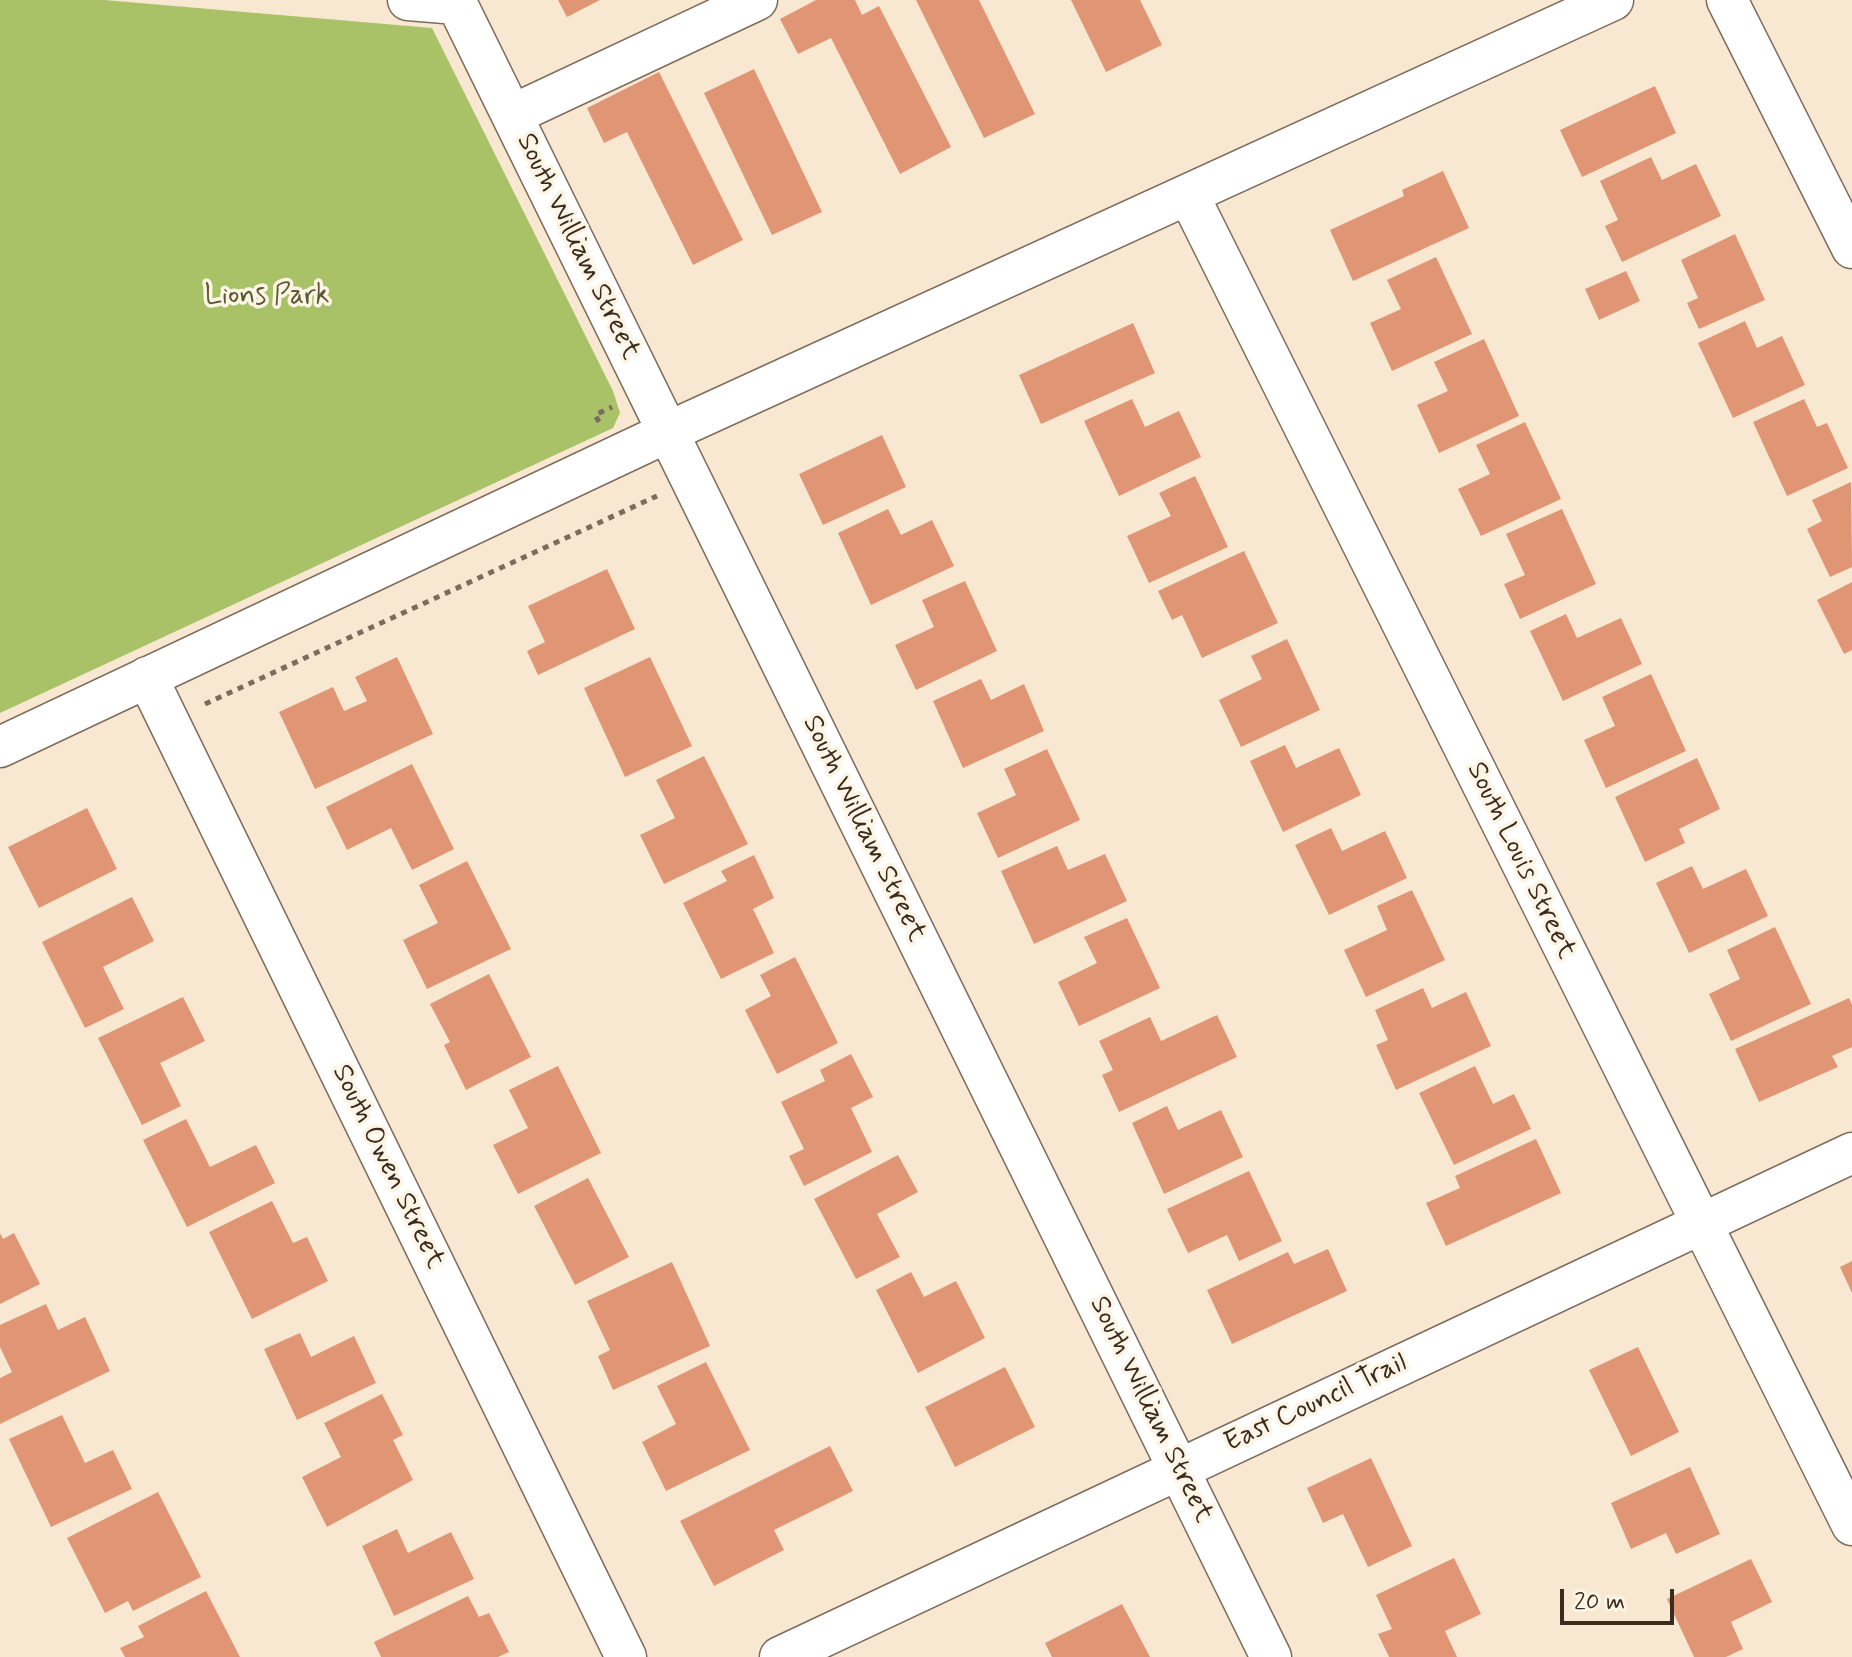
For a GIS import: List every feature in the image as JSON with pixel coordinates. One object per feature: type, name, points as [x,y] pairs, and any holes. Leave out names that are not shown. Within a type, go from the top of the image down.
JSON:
[{"type":"street","points":[[408,0],[456,2]]},
{"type":"street","points":[[512,115],[757,0]]},
{"type":"street","points":[[0,747],[668,432],[1613,0]]},
{"type":"street","points":[[1727,0],[1852,248]]},
{"type":"street","name":"South William Street","points":[[456,2],[1271,1657]]},
{"type":"street","name":"South Louis Street","points":[[1189,196],[1852,1525]]},
{"type":"street","name":"South Owen Street","points":[[147,677],[626,1657]]},
{"type":"street","name":"East Council Trail","points":[[780,1657],[1852,1153]]},
{"type":"path","points":[[194,710],[662,494]]},
{"type":"green space","name":"Lions Park","points":[[0,0],[104,0],[432,28],[613,391],[620,413],[613,428],[0,713]]},
{"type":"building","points":[[558,0],[600,0],[567,17]]},
{"type":"building","points":[[816,0],[855,0],[862,15],[879,6],[951,147],[900,174],[831,38],[798,54],[780,19]]},
{"type":"building","points":[[916,0],[979,0],[1035,114],[984,138]]},
{"type":"building","points":[[1071,0],[1140,0],[1162,45],[1106,72]]},
{"type":"building","points":[[754,69],[822,212],[772,235],[704,93]]},
{"type":"building","points":[[659,72],[743,240],[693,265],[627,132],[604,143],[587,108]]},
{"type":"building","points":[[1655,86],[1676,133],[1582,177],[1560,130]]},
{"type":"building","points":[[1651,157],[1662,180],[1696,164],[1721,216],[1622,262],[1605,226],[1618,220],[1600,181]]},
{"type":"building","points":[[1443,171],[1469,228],[1353,281],[1330,230],[1404,196],[1402,190]]},
{"type":"building","points":[[1735,234],[1765,300],[1699,329],[1687,303],[1698,298],[1681,260]]},
{"type":"building","points":[[1436,257],[1472,334],[1392,371],[1370,323],[1401,309],[1387,280]]},
{"type":"building","points":[[1626,271],[1640,301],[1599,320],[1585,289]]},
{"type":"building","points":[[1745,321],[1757,348],[1782,336],[1805,385],[1733,418],[1698,343]]},
{"type":"building","points":[[1133,323],[1155,373],[1041,424],[1019,375]]},
{"type":"building","points":[[1484,339],[1519,416],[1439,453],[1417,405],[1448,391],[1434,362]]},
{"type":"building","points":[[1132,399],[1145,427],[1179,411],[1201,457],[1119,496],[1084,421]]},
{"type":"building","points":[[1804,399],[1817,427],[1827,423],[1848,468],[1787,496],[1753,422]]},
{"type":"building","points":[[1525,422],[1561,499],[1481,536],[1458,489],[1490,474],[1476,445]]},
{"type":"building","points":[[882,435],[906,487],[823,525],[799,474]]},
{"type":"building","points":[[1195,476],[1228,547],[1149,583],[1127,536],[1171,516],[1159,493]]},
{"type":"building","points":[[1851,482],[1852,567],[1830,577],[1807,529],[1822,521],[1812,500]]},
{"type":"building","points":[[888,509],[901,535],[932,520],[954,566],[871,605],[838,533]]},
{"type":"building","points":[[1562,509],[1596,584],[1520,619],[1504,584],[1525,575],[1506,534]]},
{"type":"building","points":[[1244,551],[1278,623],[1202,658],[1182,615],[1172,620],[1158,591]]},
{"type":"building","points":[[607,569],[635,629],[538,675],[527,651],[545,642],[528,606]]},
{"type":"building","points":[[965,581],[997,651],[916,690],[895,645],[934,627],[922,600]]},
{"type":"building","points":[[1852,582],[1852,650],[1844,654],[1817,600]]},
{"type":"building","points":[[1566,614],[1577,638],[1621,618],[1642,664],[1563,701],[1530,631]]},
{"type":"building","points":[[1287,639],[1320,710],[1241,747],[1219,700],[1262,679],[1251,656]]},
{"type":"building","points":[[397,657],[433,734],[315,789],[279,712],[333,687],[344,711],[367,701],[355,677]]},
{"type":"building","points":[[650,657],[692,746],[625,777],[584,688]]},
{"type":"building","points":[[1651,674],[1686,751],[1606,788],[1584,740],[1615,726],[1602,697]]},
{"type":"building","points":[[981,679],[991,700],[1024,684],[1044,731],[963,768],[933,701]]},
{"type":"building","points":[[1285,745],[1296,768],[1339,748],[1361,795],[1283,832],[1250,761]]},
{"type":"building","points":[[1047,749],[1080,820],[998,858],[977,813],[1016,795],[1004,769]]},
{"type":"building","points":[[704,756],[748,844],[664,884],[640,835],[675,818],[656,780]]},
{"type":"building","points":[[1697,758],[1720,809],[1679,829],[1685,843],[1645,862],[1615,797]]},
{"type":"building","points":[[412,764],[454,849],[412,870],[391,828],[347,850],[326,807]]},
{"type":"building","points":[[87,808],[117,869],[39,908],[8,847]]},
{"type":"building","points":[[1331,828],[1342,851],[1385,831],[1407,878],[1329,915],[1295,845]]},
{"type":"building","points":[[1057,846],[1068,870],[1105,854],[1127,901],[1034,944],[1001,871]]},
{"type":"building","points":[[754,855],[774,898],[753,909],[774,953],[721,979],[683,903],[727,881],[721,871]]},
{"type":"building","points":[[467,861],[511,949],[427,989],[403,940],[438,923],[419,885]]},
{"type":"building","points":[[1692,866],[1703,889],[1746,869],[1768,916],[1689,953],[1656,883]]},
{"type":"building","points":[[1412,890],[1445,960],[1366,997],[1344,950],[1387,930],[1377,906]]},
{"type":"building","points":[[132,897],[154,941],[103,967],[124,1009],[85,1028],[42,942]]},
{"type":"building","points":[[1127,918],[1160,988],[1079,1026],[1058,982],[1097,963],[1084,937]]},
{"type":"building","points":[[1775,927],[1811,1004],[1731,1041],[1709,994],[1740,979],[1727,950]]},
{"type":"building","points":[[795,957],[838,1043],[777,1074],[745,1010],[771,996],[760,975]]},
{"type":"building","points":[[489,974],[531,1057],[466,1090],[444,1045],[450,1042],[430,1004]]},
{"type":"building","points":[[1423,988],[1432,1008],[1466,992],[1491,1046],[1396,1090],[1376,1045],[1388,1040],[1375,1010]]},
{"type":"building","points":[[183,997],[205,1041],[160,1063],[181,1106],[142,1125],[98,1038]]},
{"type":"building","points":[[1849,998],[1852,1005],[1852,1047],[1832,1056],[1838,1067],[1759,1102],[1735,1049]]},
{"type":"building","points":[[1217,1015],[1237,1057],[1119,1112],[1102,1075],[1113,1070],[1099,1041],[1150,1017],[1161,1041]]},
{"type":"building","points":[[851,1054],[873,1097],[851,1108],[872,1152],[804,1186],[789,1156],[804,1149],[781,1102],[825,1081],[820,1070]]},
{"type":"building","points":[[558,1066],[601,1153],[518,1194],[493,1145],[528,1128],[509,1090]]},
{"type":"building","points":[[1475,1066],[1493,1104],[1514,1094],[1531,1129],[1454,1165],[1419,1093]]},
{"type":"building","points":[[1167,1106],[1178,1130],[1221,1110],[1243,1157],[1164,1194],[1132,1123]]},
{"type":"building","points":[[186,1119],[210,1167],[256,1145],[275,1183],[187,1227],[143,1140]]},
{"type":"building","points":[[1536,1139],[1561,1193],[1446,1246],[1426,1203],[1460,1188],[1455,1176]]},
{"type":"building","points":[[898,1155],[918,1192],[877,1214],[900,1257],[856,1279],[814,1199]]},
{"type":"building","points":[[1249,1171],[1282,1241],[1239,1261],[1227,1235],[1188,1253],[1167,1209]]},
{"type":"building","points":[[588,1178],[629,1257],[575,1285],[534,1206]]},
{"type":"building","points":[[272,1201],[293,1243],[307,1237],[328,1281],[252,1319],[209,1232]]},
{"type":"building","points":[[0,1233],[3,1239],[14,1233],[40,1284],[0,1304]]},
{"type":"building","points":[[1328,1249],[1347,1291],[1232,1344],[1207,1290],[1288,1252],[1294,1264]]},
{"type":"building","points":[[1852,1261],[1852,1293],[1840,1267]]},
{"type":"building","points":[[672,1262],[710,1346],[613,1390],[598,1356],[610,1350],[587,1301]]},
{"type":"building","points":[[911,1272],[924,1297],[956,1281],[985,1338],[918,1373],[876,1290]]},
{"type":"building","points":[[46,1304],[58,1330],[85,1317],[110,1371],[0,1424],[0,1378],[12,1372],[0,1347],[0,1325]]},
{"type":"building","points":[[300,1333],[311,1357],[354,1336],[376,1383],[297,1420],[264,1349]]},
{"type":"building","points":[[1638,1347],[1679,1432],[1631,1456],[1589,1370]]},
{"type":"building","points":[[706,1362],[750,1450],[666,1491],[642,1442],[676,1424],[657,1386]]},
{"type":"building","points":[[1005,1367],[1035,1427],[955,1467],[925,1407]]},
{"type":"building","points":[[382,1394],[403,1435],[393,1440],[413,1480],[327,1527],[302,1477],[341,1457],[324,1423]]},
{"type":"building","points":[[62,1415],[85,1463],[113,1450],[132,1489],[51,1527],[9,1439]]},
{"type":"building","points":[[830,1446],[853,1491],[774,1530],[784,1550],[714,1586],[680,1521]]},
{"type":"building","points":[[1371,1458],[1412,1546],[1368,1567],[1343,1514],[1323,1523],[1307,1488]]},
{"type":"building","points":[[1690,1467],[1720,1534],[1676,1554],[1666,1533],[1631,1549],[1611,1503]]},
{"type":"building","points":[[158,1492],[201,1577],[133,1611],[128,1601],[105,1613],[67,1538]]},
{"type":"building","points":[[397,1529],[408,1553],[451,1532],[474,1579],[394,1616],[362,1546]]},
{"type":"building","points":[[1454,1558],[1481,1614],[1445,1631],[1457,1657],[1389,1657],[1378,1634],[1392,1629],[1376,1595]]},
{"type":"building","points":[[1751,1559],[1772,1602],[1731,1622],[1743,1649],[1726,1657],[1694,1657],[1667,1599]]},
{"type":"building","points":[[206,1591],[240,1657],[125,1657],[120,1648],[144,1637],[138,1626]]},
{"type":"building","points":[[468,1596],[479,1617],[489,1613],[509,1652],[498,1657],[381,1657],[374,1642]]},
{"type":"building","points":[[1122,1604],[1150,1657],[1052,1657],[1045,1643]]}]
